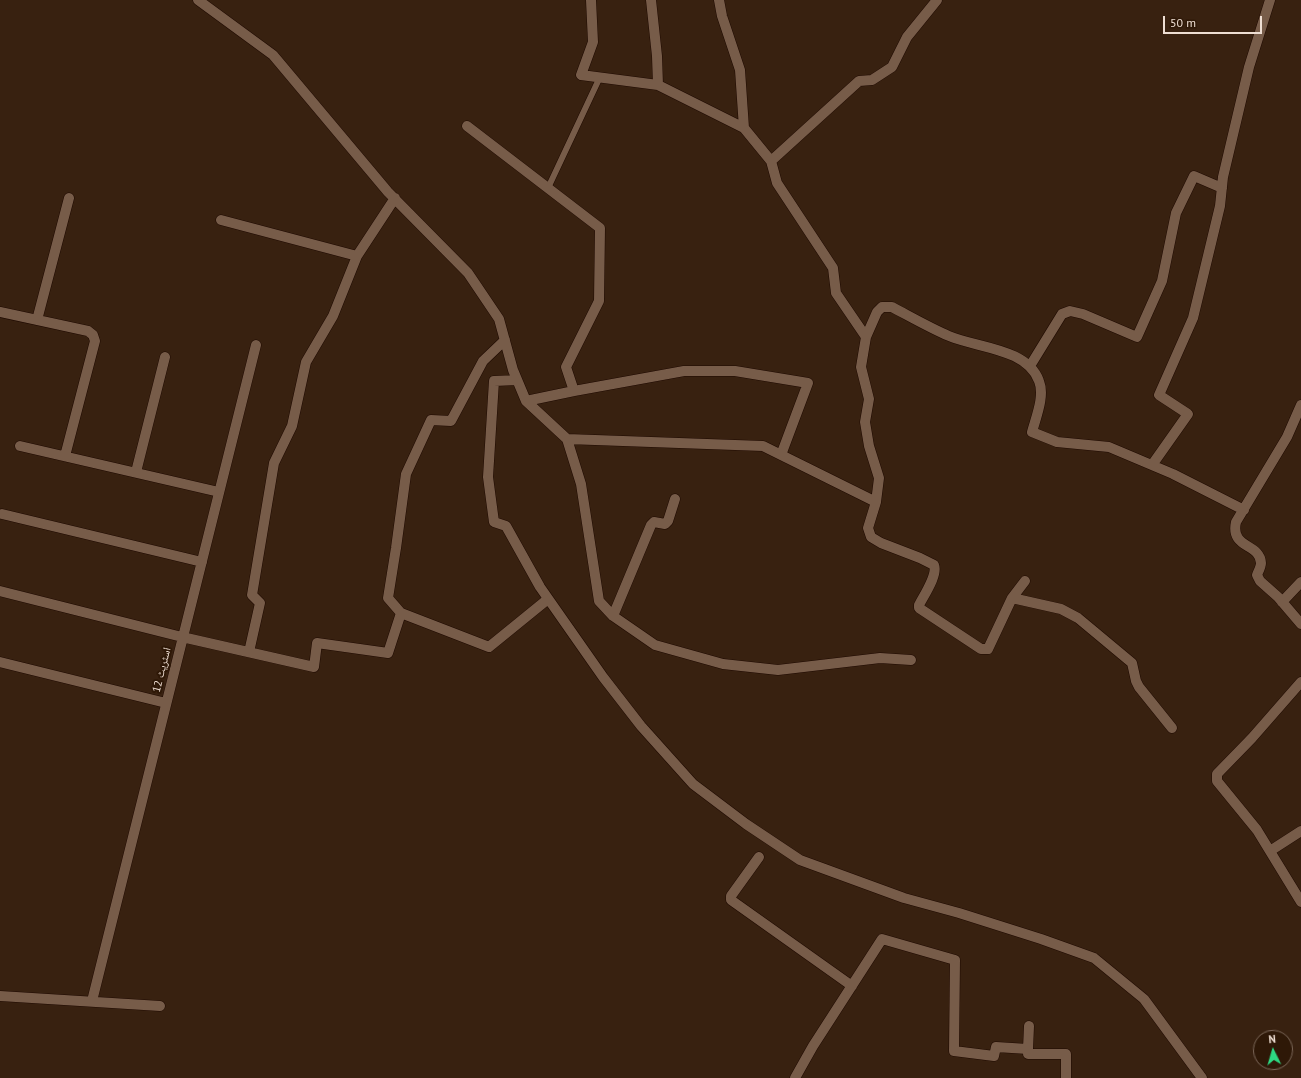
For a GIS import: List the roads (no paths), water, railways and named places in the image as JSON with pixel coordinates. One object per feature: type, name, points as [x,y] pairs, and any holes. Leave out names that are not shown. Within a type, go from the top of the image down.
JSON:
[{"type":"street","points":[[198,0],[272,55],[394,198],[468,273],[500,319],[513,370],[526,401],[567,439],[581,484],[599,601],[613,616],[655,645],[723,664],[778,670],[880,658],[911,660]]},
{"type":"street","points":[[590,0],[593,42],[581,75],[658,85],[744,128],[771,161],[777,183],[833,268],[836,293],[866,336]]},
{"type":"street","points":[[651,0],[657,56],[658,85]]},
{"type":"street","points":[[719,0],[722,16],[740,70],[744,128]]},
{"type":"street","points":[[771,161],[859,81],[872,80],[892,67],[907,37],[937,0]]},
{"type":"street","points":[[1152,465],[1188,414],[1159,394],[1193,318],[1220,206],[1223,178],[1249,67],[1270,0]]},
{"type":"street","points":[[467,126],[600,228],[599,301],[566,367],[574,391]]},
{"type":"street","points":[[1030,366],[1062,314],[1070,311],[1082,314],[1137,337],[1162,281],[1176,213],[1194,176],[1222,188]]},
{"type":"street","points":[[37,320],[69,198]]},
{"type":"street","points":[[249,652],[260,602],[252,595],[274,463],[292,426],[306,362],[333,316],[357,256],[394,198]]},
{"type":"street","points":[[221,220],[357,256]]},
{"type":"street","points":[[1025,581],[1012,598],[988,649],[981,649],[921,610],[919,605],[933,577],[935,568],[934,565],[881,543],[871,537],[868,528],[876,502],[879,478],[869,446],[865,422],[869,399],[861,367],[866,336],[877,312],[882,306],[892,307],[950,336],[1011,354],[1030,366],[1039,381],[1041,395],[1032,432],[1057,442],[1109,447],[1173,474],[1244,510]]},
{"type":"street","points":[[0,312],[88,331],[93,335],[95,341],[65,456]]},
{"type":"street","points":[[505,340],[483,361],[451,421],[431,420],[406,474],[388,598],[401,613],[489,647],[548,599]]},
{"type":"street","name":"اسٹریٹ 12","points":[[92,1001],[256,345]]},
{"type":"street","points":[[136,472],[165,357]]},
{"type":"street","points":[[526,401],[684,371],[735,371],[808,383],[781,455]]},
{"type":"street","points":[[517,380],[494,381],[488,477],[494,522],[506,526],[540,587],[603,677],[641,726],[693,784],[746,824],[800,860],[904,898],[1033,936],[1094,958],[1144,999],[1202,1078]]},
{"type":"street","points":[[1301,405],[1287,437],[1236,522],[1235,529],[1237,538],[1255,551],[1259,557],[1261,564],[1257,575],[1260,581],[1282,602],[1301,624]]},
{"type":"street","points":[[567,439],[763,446],[876,502]]},
{"type":"street","points":[[20,446],[219,492]]},
{"type":"street","points":[[613,616],[651,525],[654,522],[665,524],[668,521],[675,498]]},
{"type":"street","points":[[2,514],[202,562]]},
{"type":"street","points":[[1282,602],[1301,582]]},
{"type":"street","points":[[0,591],[182,637],[314,667],[317,643],[388,653],[401,613]]},
{"type":"street","points":[[1012,598],[1061,609],[1083,622],[1132,663],[1136,681],[1172,728]]},
{"type":"street","points":[[0,662],[166,702]]},
{"type":"street","points":[[1301,682],[1252,738],[1217,774],[1216,778],[1257,830],[1301,902]]},
{"type":"street","points":[[1270,851],[1301,831]]},
{"type":"street","points":[[759,857],[731,896],[731,900],[852,986]]},
{"type":"street","points":[[795,1078],[813,1046],[882,939],[956,960],[954,1050],[994,1056],[996,1047],[1028,1049]]},
{"type":"street","points":[[0,996],[160,1006]]},
{"type":"street","points":[[1029,1026],[1028,1054],[1066,1054],[1066,1078]]},
{"type":"lane","points":[[548,188],[600,78]]}]
